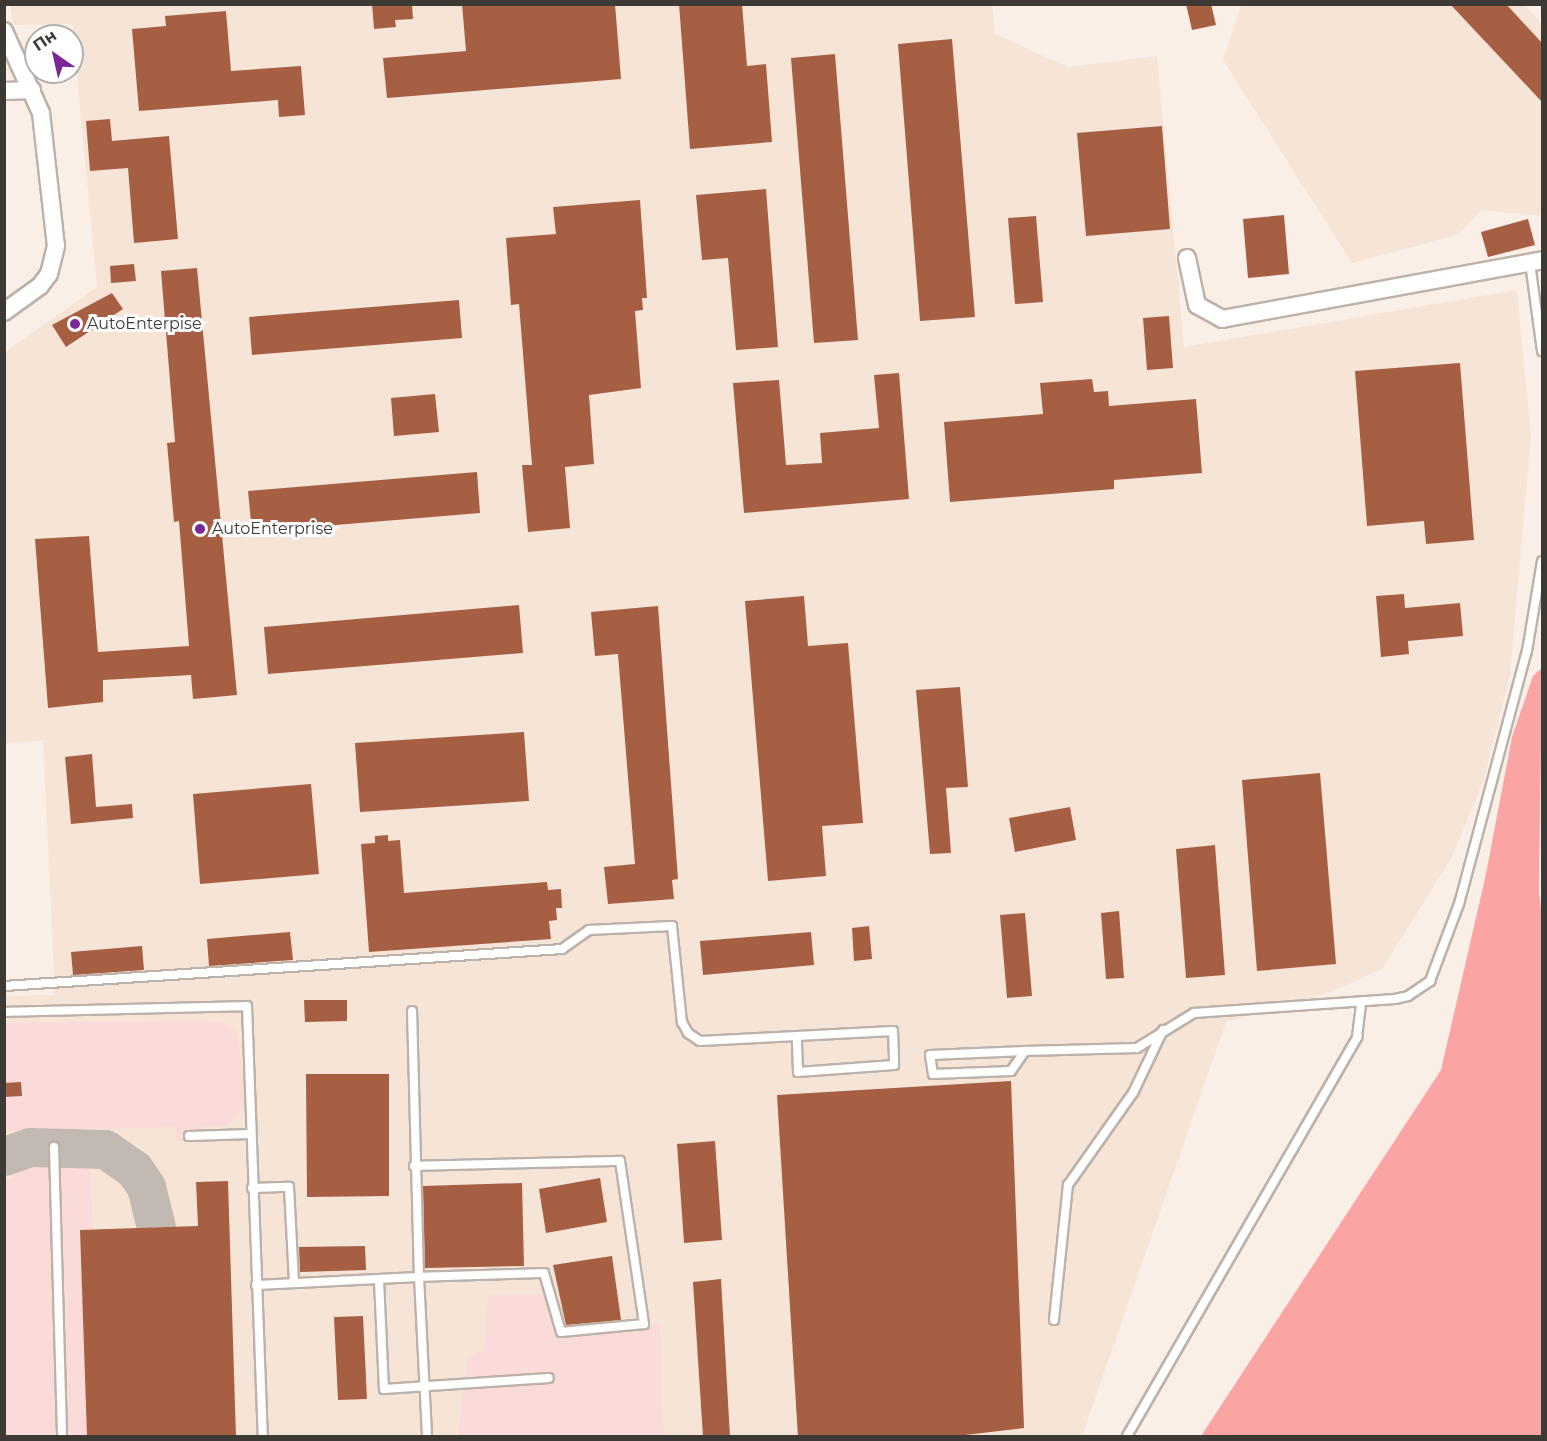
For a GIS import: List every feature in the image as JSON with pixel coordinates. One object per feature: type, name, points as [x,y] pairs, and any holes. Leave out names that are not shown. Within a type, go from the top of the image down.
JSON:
[{"type":"street","points":[[4,31],[41,113],[54,260],[40,286],[4,312]]},
{"type":"street","points":[[4,91],[32,90]]},
{"type":"street","points":[[1187,258],[1197,305],[1222,319],[1536,262]]},
{"type":"lane","points":[[1536,262],[1542,351]]},
{"type":"lane","points":[[1025,1051],[1011,1071],[933,1074],[930,1055],[1025,1051],[1137,1048],[1164,1028],[1194,1013],[1362,1003],[1408,996],[1425,985],[1437,969],[1460,904],[1527,651],[1542,561]]},
{"type":"lane","points":[[4,986],[562,949],[590,930],[672,926],[682,1022],[688,1033],[700,1041],[893,1031],[894,1065],[798,1072],[797,1036]]},
{"type":"lane","points":[[1127,1437],[1357,1037],[1362,1003]]},
{"type":"lane","points":[[4,1012],[248,1006],[250,1134],[263,1437]]},
{"type":"lane","points":[[412,1011],[414,1166],[427,1437]]},
{"type":"lane","points":[[1054,1320],[1068,1185],[1133,1093],[1164,1028]]},
{"type":"lane","points":[[189,1136],[250,1134]]},
{"type":"lane","points":[[54,1147],[62,1437]]},
{"type":"lane","points":[[256,1285],[544,1273],[561,1332],[644,1324],[621,1161],[414,1166]]},
{"type":"lane","points":[[252,1188],[289,1187],[294,1283]]},
{"type":"lane","points":[[379,1280],[384,1389],[549,1378]]},
{"type":"shaded area","points":[[10,5],[992,5],[995,34],[1068,67],[1157,56],[1184,347],[1517,290],[1531,437],[1510,674],[1484,779],[1452,857],[1382,969],[1333,991],[1226,1022],[1082,1436],[5,1436],[5,996],[55,995],[43,740],[5,744],[4,353],[97,287],[78,84],[84,84],[84,24],[13,25]]},
{"type":"shaded area","points":[[1241,5],[1525,5],[1542,24],[1542,216],[1482,210],[1458,235],[1352,263],[1223,60]]},
{"type":"shaded area","points":[[1542,668],[1539,892],[1542,918],[1542,1436],[1201,1436],[1441,1070],[1486,874],[1512,737],[1533,676]]},
{"type":"shaded area","points":[[200,1020],[225,1022],[238,1033],[245,1095],[239,1115],[228,1125],[199,1127],[195,1141],[177,1141],[175,1127],[5,1132],[5,1023]]},
{"type":"shaded area","points":[[48,1166],[90,1166],[93,1230],[80,1231],[87,1436],[5,1436],[5,1181],[26,1170]]},
{"type":"shaded area","points":[[488,1295],[547,1295],[556,1334],[660,1323],[664,1436],[458,1436],[467,1358],[484,1350]]},
{"type":"building","points":[[372,4],[412,4],[413,19],[395,20],[396,27],[374,29]]},
{"type":"building","points":[[462,4],[615,4],[621,79],[387,98],[383,58],[466,51]]},
{"type":"building","points":[[679,4],[742,4],[747,66],[766,64],[772,142],[690,149]]},
{"type":"building","points":[[1186,4],[1211,4],[1216,25],[1192,30]]},
{"type":"building","points":[[1450,4],[1506,4],[1542,43],[1542,102]]},
{"type":"building","points":[[226,11],[231,71],[301,66],[305,115],[279,117],[278,100],[139,111],[132,29],[166,26],[165,16]]},
{"type":"building","points":[[952,39],[975,317],[920,321],[898,44]]},
{"type":"building","points":[[835,54],[858,340],[814,343],[791,58]]},
{"type":"building","points":[[110,119],[112,141],[169,136],[178,239],[134,243],[128,168],[90,171],[86,121]]},
{"type":"building","points":[[1162,126],[1170,229],[1086,236],[1077,133]]},
{"type":"building","points":[[766,189],[778,347],[736,350],[728,258],[702,260],[696,195]]},
{"type":"building","points":[[640,200],[647,298],[642,298],[643,310],[635,311],[641,388],[589,395],[594,464],[565,467],[570,528],[528,532],[522,465],[532,465],[519,304],[511,305],[506,238],[556,234],[553,207]]},
{"type":"building","points":[[1284,215],[1289,274],[1248,278],[1243,219]]},
{"type":"building","points":[[1036,216],[1043,302],[1015,304],[1008,218]]},
{"type":"building","points":[[1528,219],[1535,245],[1488,257],[1481,232]]},
{"type":"building","points":[[134,264],[136,281],[111,283],[110,266]]},
{"type":"building","points":[[197,268],[237,695],[193,699],[191,675],[103,680],[103,702],[48,708],[35,539],[89,536],[98,652],[189,646],[179,521],[174,522],[167,443],[175,442],[161,271]]},
{"type":"building","points":[[112,293],[123,309],[66,347],[52,325]]},
{"type":"building","points":[[459,300],[462,338],[252,355],[249,317]]},
{"type":"building","points":[[1169,316],[1173,368],[1147,370],[1143,318]]},
{"type":"building","points":[[1460,363],[1474,540],[1426,544],[1424,521],[1367,526],[1355,371]]},
{"type":"building","points":[[899,373],[909,499],[744,513],[733,383],[779,380],[786,465],[822,463],[820,433],[879,428],[874,375]]},
{"type":"building","points":[[1092,379],[1094,392],[1108,391],[1109,406],[1196,399],[1202,473],[1114,480],[1114,489],[950,502],[944,422],[1043,414],[1040,383]]},
{"type":"building","points":[[435,394],[439,432],[394,436],[391,398]]},
{"type":"building","points":[[477,472],[480,513],[252,532],[248,491]]},
{"type":"building","points":[[1404,594],[1405,608],[1460,603],[1463,636],[1408,641],[1409,654],[1381,657],[1376,596]]},
{"type":"building","points":[[804,596],[808,646],[848,643],[863,823],[822,826],[826,876],[768,881],[745,601]]},
{"type":"building","points":[[519,605],[523,653],[268,674],[264,627]]},
{"type":"building","points":[[658,606],[678,879],[672,880],[674,899],[608,904],[604,867],[635,864],[618,654],[595,656],[591,612]]},
{"type":"building","points":[[960,687],[968,787],[946,788],[951,853],[930,854],[916,690]]},
{"type":"building","points":[[524,732],[529,801],[360,812],[355,743]]},
{"type":"building","points":[[92,754],[96,807],[132,804],[133,818],[71,824],[65,757]]},
{"type":"building","points":[[1320,773],[1336,964],[1257,971],[1242,780]]},
{"type":"building","points":[[311,784],[319,874],[200,884],[193,794]]},
{"type":"building","points":[[1070,807],[1076,840],[1015,852],[1009,818]]},
{"type":"building","points":[[388,835],[388,841],[400,840],[404,893],[547,882],[548,890],[561,889],[562,908],[556,908],[557,920],[549,921],[551,939],[369,952],[361,844],[375,843],[375,836]]},
{"type":"building","points":[[1215,845],[1225,975],[1186,978],[1176,849]]},
{"type":"building","points":[[1119,911],[1124,978],[1106,979],[1101,913]]},
{"type":"building","points":[[1025,913],[1032,996],[1007,998],[1000,915]]},
{"type":"building","points":[[869,926],[872,959],[854,961],[852,928]]},
{"type":"building","points":[[290,932],[293,960],[209,966],[207,939]]},
{"type":"building","points":[[811,932],[814,965],[703,975],[700,941]]},
{"type":"building","points":[[142,946],[144,970],[73,975],[71,952]]},
{"type":"building","points":[[304,1000],[347,1000],[347,1021],[305,1022]]},
{"type":"building","points":[[306,1074],[389,1074],[389,1196],[307,1197]]},
{"type":"building","points":[[1011,1081],[1024,1428],[949,1437],[798,1437],[777,1095]]},
{"type":"building","points":[[21,1082],[22,1096],[4,1097],[4,1083]]},
{"type":"building","points":[[715,1141],[722,1240],[684,1243],[677,1144]]},
{"type":"building","points":[[600,1178],[607,1222],[546,1233],[539,1189]]},
{"type":"building","points":[[228,1181],[236,1437],[87,1437],[80,1230],[198,1226],[196,1182]]},
{"type":"building","points":[[522,1183],[524,1266],[425,1268],[423,1186]]},
{"type":"building","points":[[365,1246],[366,1270],[300,1272],[299,1247]]},
{"type":"building","points":[[612,1256],[621,1320],[566,1325],[553,1265]]},
{"type":"building","points":[[721,1279],[730,1437],[703,1437],[693,1282]]},
{"type":"building","points":[[363,1316],[367,1399],[338,1400],[334,1317]]},
{"type":"taxiway","points":[[4,1156],[30,1147],[105,1149],[134,1169],[146,1187],[156,1227]]},
{"type":"place","name":"AutoEnterpise","points":[[75,324]]},
{"type":"place","name":"AutoEnterprise","points":[[200,529]]}]
